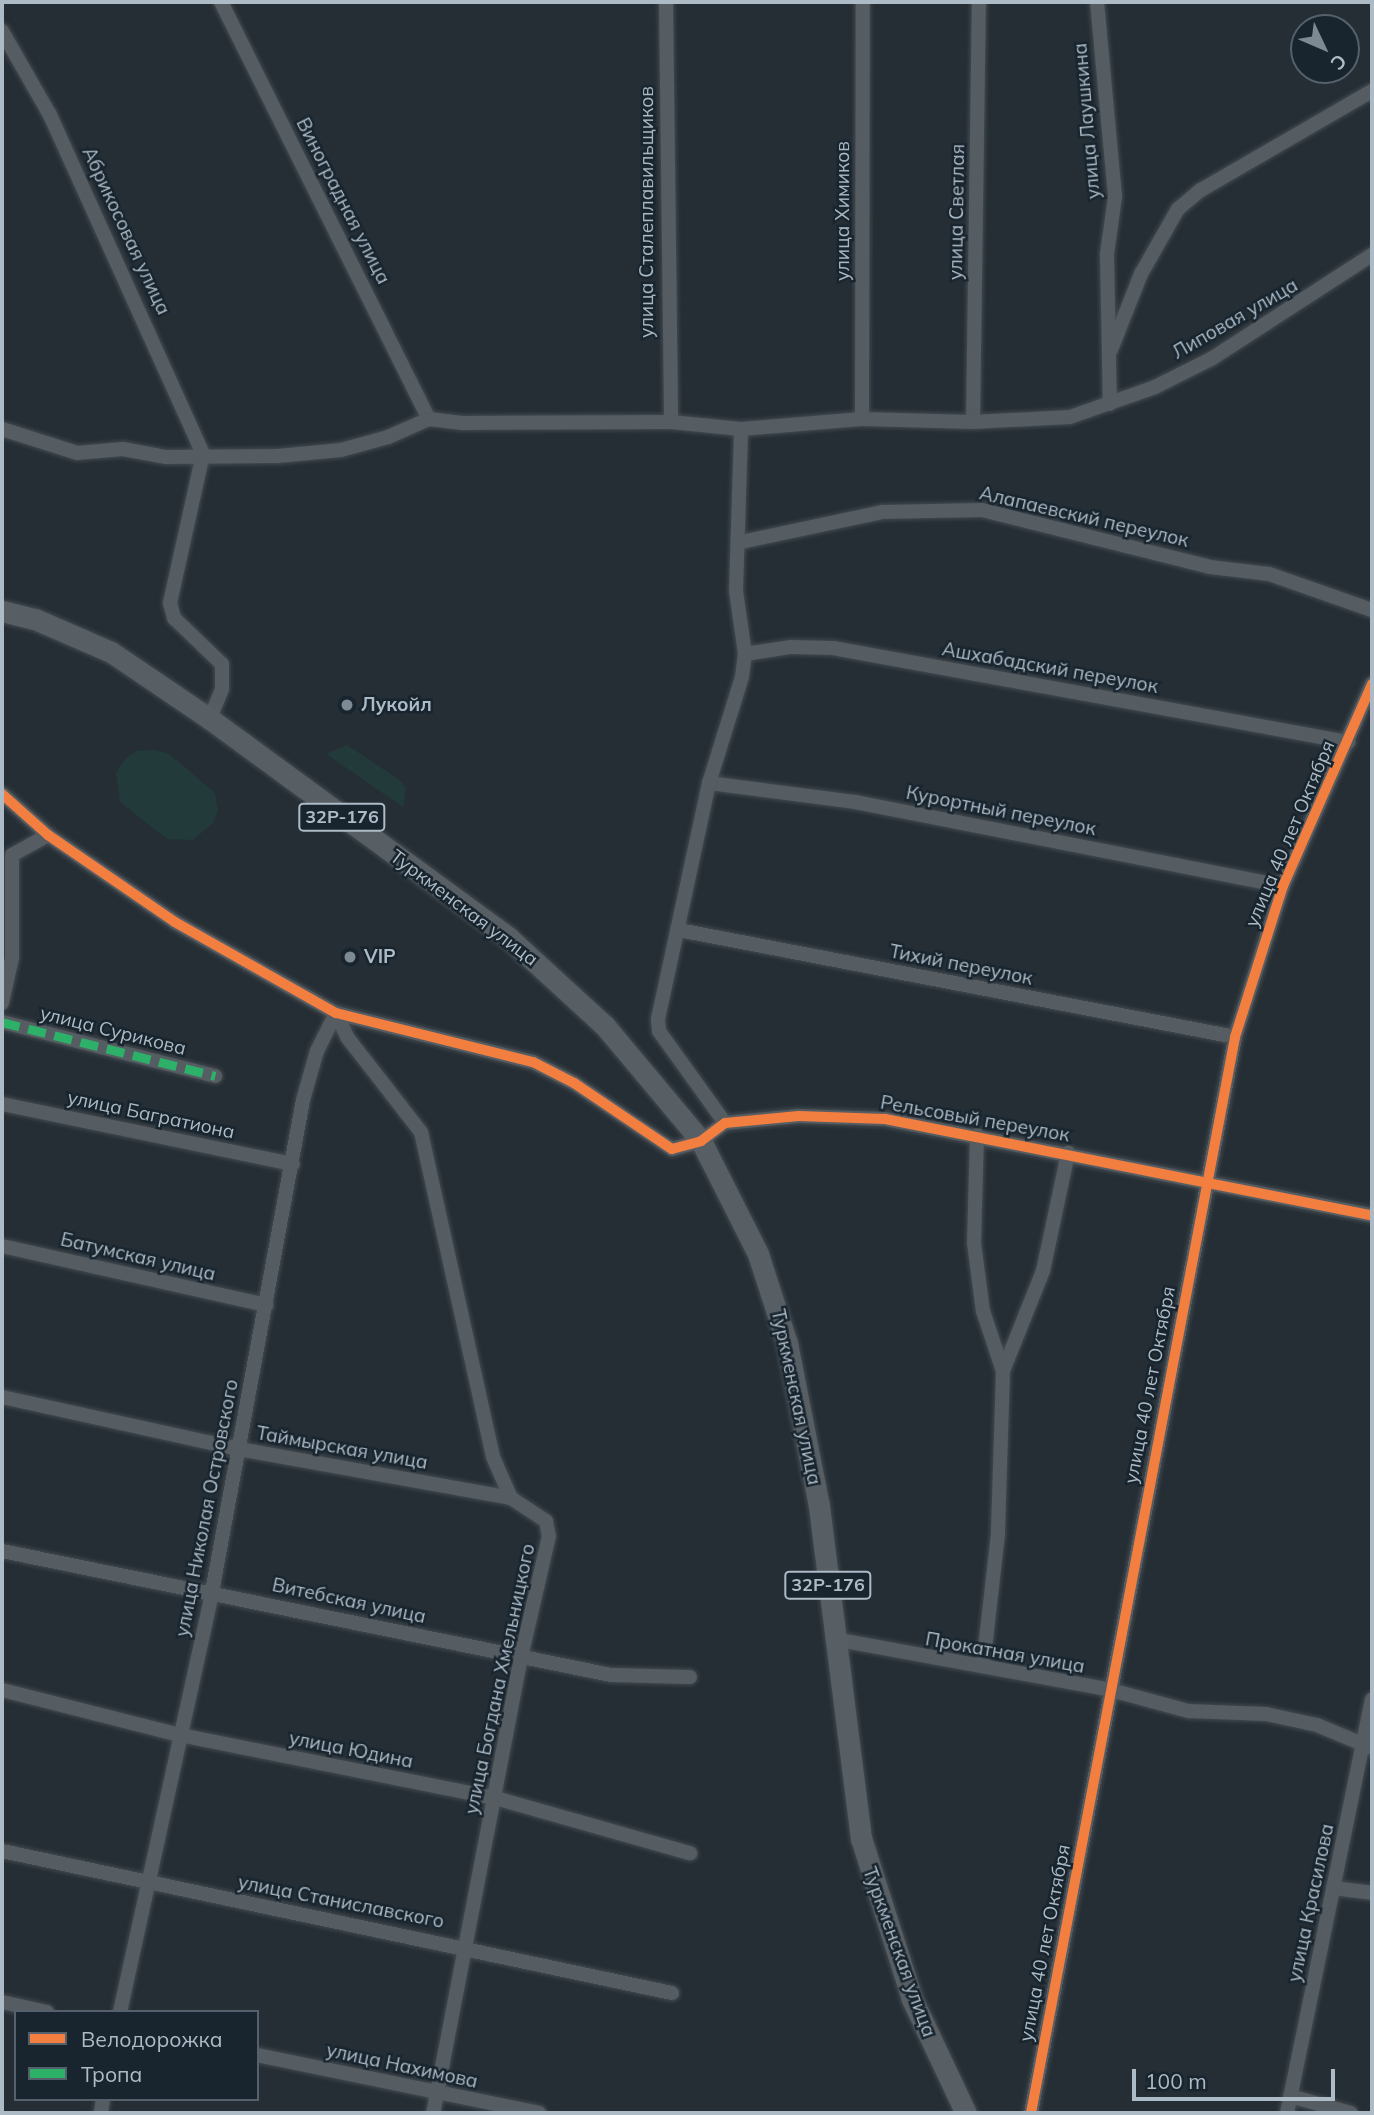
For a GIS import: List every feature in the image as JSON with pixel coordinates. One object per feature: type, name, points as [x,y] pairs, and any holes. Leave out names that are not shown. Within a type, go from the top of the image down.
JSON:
[{"type":"main road","name":"Туркменская улица","points":[[2,611],[35,619],[111,652],[210,719],[543,967],[605,1026],[701,1142],[758,1254],[787,1343],[812,1457],[848,1765],[871,1880],[912,1999],[966,2113]]},
{"type":"street","name":"Виноградная улица","points":[[221,2],[429,419]]},
{"type":"street","name":"улица Сталеплавильщиков","points":[[666,2],[671,422]]},
{"type":"street","name":"улица Химиков","points":[[862,419],[863,2]]},
{"type":"street","name":"улица Светлая","points":[[973,422],[979,2]]},
{"type":"street","name":"улица Лаушкина","points":[[1097,2],[1115,197],[1107,254],[1110,404]]},
{"type":"street","name":"Абрикосовая улица","points":[[2,32],[50,115],[203,454]]},
{"type":"street","points":[[1108,358],[1141,274],[1178,209],[1201,190],[1372,91]]},
{"type":"street","name":"Липовая улица","points":[[429,419],[462,423],[671,422],[741,429],[862,419],[973,422],[1070,417],[1110,404],[1211,359],[1372,255]]},
{"type":"street","points":[[2,429],[77,453],[123,449],[166,457],[203,454],[278,456],[341,450],[388,437],[429,419]]},
{"type":"street","points":[[2,794],[48,835],[175,922],[336,1013],[533,1062],[574,1083],[672,1149],[701,1142],[725,1123],[659,1031],[660,1007],[679,930],[709,783],[745,654],[736,591],[740,542],[741,429]]},
{"type":"street","points":[[203,454],[170,603],[174,618],[222,664],[222,689],[210,719]]},
{"type":"street","name":"Алапаевский переулок","points":[[740,542],[882,512],[982,510],[1210,567],[1269,574],[1372,610]]},
{"type":"street","name":"Ашхабадский переулок","points":[[745,654],[791,647],[833,648],[1348,742]]},
{"type":"street","name":"улица 40 лет Октября","points":[[1031,2113],[1205,1183],[1235,1037],[1283,886],[1372,684]]},
{"type":"street","name":"Курортный переулок","points":[[709,783],[855,802],[1283,886]]},
{"type":"street","points":[[2,1003],[12,958],[12,855],[48,835]]},
{"type":"street","name":"Тихий переулок","points":[[679,930],[1235,1037]]},
{"type":"street","points":[[336,1013],[347,1037],[421,1132],[493,1457],[511,1498]]},
{"type":"street","name":"улица Николая Островского","points":[[120,2010],[212,1592],[303,1100],[317,1051],[336,1013]]},
{"type":"street","name":"улица Сурикова","points":[[2,1022],[215,1076]]},
{"type":"street","name":"улица Багратиона","points":[[2,1104],[293,1164]]},
{"type":"street","name":"Рельсовый переулок","points":[[725,1123],[799,1116],[885,1119],[1372,1215]]},
{"type":"street","points":[[977,1135],[974,1244],[983,1311],[1003,1371]]},
{"type":"street","points":[[983,1666],[998,1534],[1003,1371],[1043,1270],[1068,1153]]},
{"type":"street","name":"Батумская улица","points":[[2,1246],[266,1305]]},
{"type":"street","name":"Таймырская улица","points":[[2,1397],[239,1449],[511,1498]]},
{"type":"street","name":"улица Богдана Хмельницкого","points":[[433,2113],[521,1657],[549,1536],[546,1521],[511,1498]]},
{"type":"street","name":"Витебская улица","points":[[2,1551],[611,1675],[690,1677]]},
{"type":"street","name":"Прокатная улица","points":[[834,1639],[1111,1690],[1188,1711],[1266,1714],[1317,1725],[1368,1747]]},
{"type":"street","name":"улица Юдина","points":[[2,1690],[180,1735],[495,1798],[690,1853]]},
{"type":"street","name":"улица Красилова","points":[[1287,2113],[1333,1888],[1368,1747],[1372,1700]]},
{"type":"street","name":"улица Станиславского","points":[[2,1851],[147,1883],[467,1946],[672,1993]]},
{"type":"street","points":[[1333,1888],[1372,1893]]},
{"type":"street","points":[[2,2002],[38,2010]]},
{"type":"street","name":"улица Нахимова","points":[[259,2055],[539,2113]]},
{"type":"street","points":[[1290,2096],[1351,2113]]},
{"type":"green space","points":[[347,745],[401,781],[406,788],[403,807],[326,754]]},
{"type":"green space","points":[[154,750],[168,753],[215,793],[218,811],[213,823],[193,840],[167,839],[120,802],[116,773],[124,760],[136,751]]},
{"type":"marked path","points":[[2,1022],[215,1076]]},
{"type":"cycle path","points":[[1031,2113],[1235,1037],[1283,886],[1372,684]]},
{"type":"cycle path","points":[[2,794],[48,835],[175,922],[336,1013],[533,1062],[574,1083],[672,1149],[701,1141],[725,1123],[799,1116],[885,1119],[1372,1215]]},
{"type":"place","name":"Лукойл","points":[[347,705]]},
{"type":"place","name":"VIP","points":[[350,957]]}]
